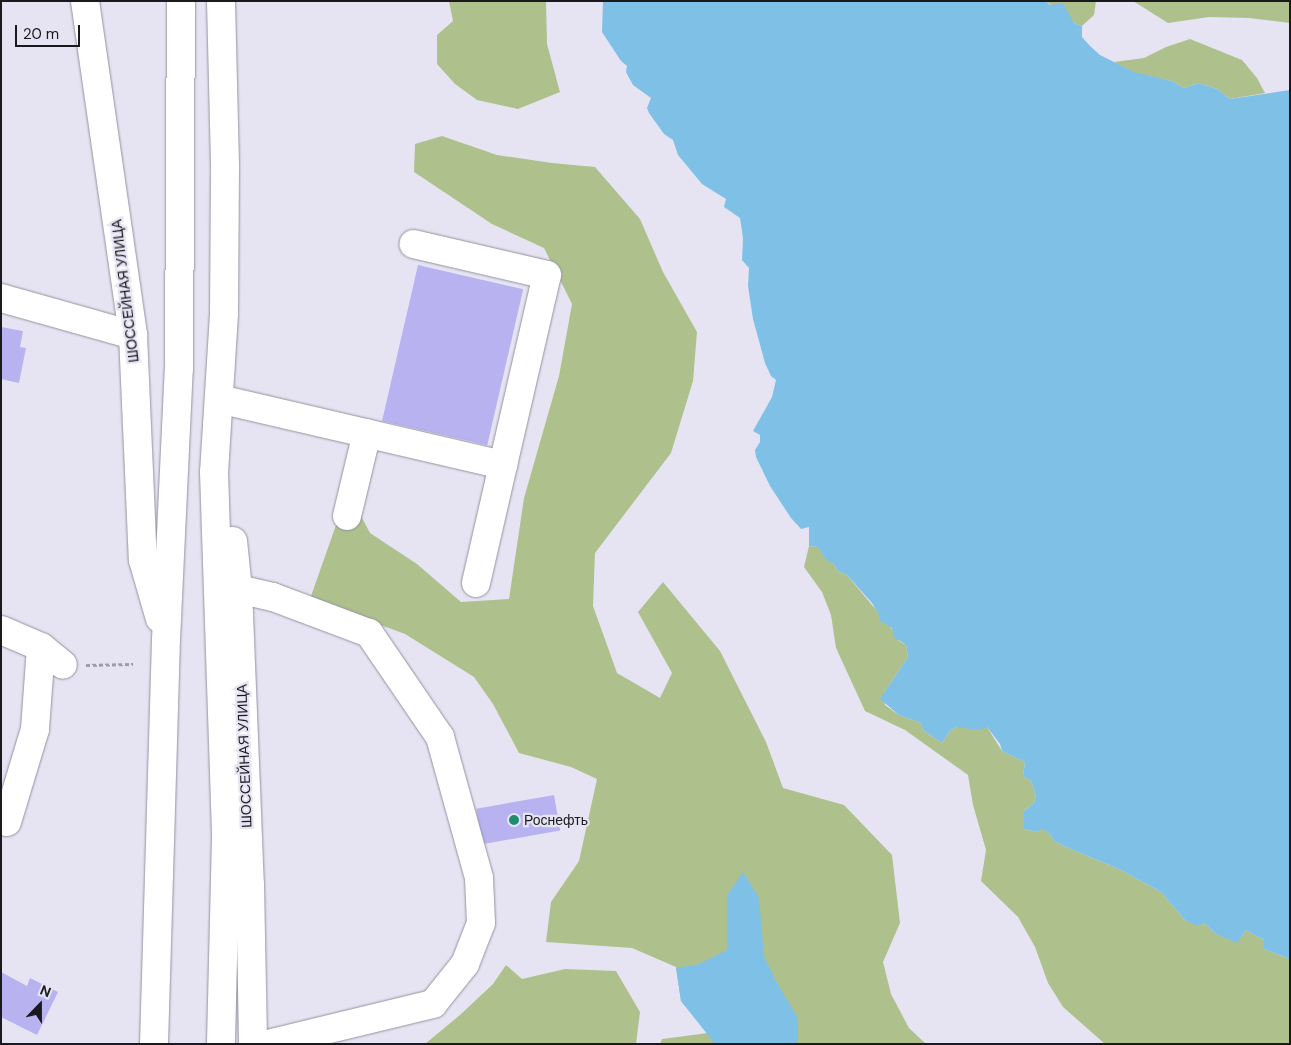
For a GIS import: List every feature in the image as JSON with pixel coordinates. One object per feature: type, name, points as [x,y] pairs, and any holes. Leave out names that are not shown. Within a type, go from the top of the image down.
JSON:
[{"type":"main road","name":"ШОССЕЙНАЯ УЛИЦА","points":[[85,1],[133,335],[143,560],[166,640]]},
{"type":"main road","name":"ШОССЕЙНАЯ УЛИЦА","points":[[154,1044],[166,640],[179,369],[181,1]]},
{"type":"main road","name":"ШОССЕЙНАЯ УЛИЦА","points":[[221,1],[225,178],[224,314],[214,472],[226,837],[221,1044]]},
{"type":"main road","points":[[414,244],[547,276],[476,583]]},
{"type":"main road","points":[[1,298],[133,335]]},
{"type":"main road","points":[[219,399],[503,465]]},
{"type":"main road","points":[[347,516],[366,433]]},
{"type":"main road","name":"ШОССЕЙНАЯ УЛИЦА","points":[[214,472],[232,533],[238,589],[250,884],[253,1044]]},
{"type":"main road","points":[[238,589],[273,597],[369,633],[440,737],[479,878],[481,923],[465,964],[433,1004],[268,1044]]},
{"type":"main road","points":[[1,630],[41,647],[63,666]]},
{"type":"main road","points":[[7,822],[35,729],[41,647]]},
{"type":"path","points":[[110,665],[133,664]]},
{"type":"green space","points":[[449,1],[546,1],[547,44],[560,92],[518,109],[477,100],[455,84],[437,64],[437,35],[453,21]]},
{"type":"green space","points":[[1046,1],[1096,1],[1094,15],[1082,26],[1074,23]]},
{"type":"green space","points":[[1133,1],[1290,1],[1290,23],[1249,18],[1209,17],[1168,23]]},
{"type":"green space","points":[[1190,39],[1242,60],[1257,78],[1265,93],[1230,99],[1217,89],[1199,83],[1184,88],[1172,81],[1134,73],[1114,62],[1144,58],[1166,47]]},
{"type":"green space","points":[[442,136],[497,155],[595,167],[640,219],[663,272],[697,332],[693,381],[671,453],[595,553],[593,606],[617,673],[660,698],[672,673],[638,612],[663,582],[720,651],[766,742],[783,788],[844,805],[892,855],[900,923],[883,962],[891,994],[909,1028],[926,1044],[660,1044],[662,1039],[708,1033],[681,1001],[676,967],[632,948],[546,942],[551,902],[579,861],[597,779],[571,767],[519,753],[493,704],[474,677],[405,634],[310,599],[348,491],[370,533],[417,564],[461,602],[509,599],[524,498],[559,376],[572,304],[544,248],[492,224],[414,172],[415,144]]},
{"type":"green space","points":[[809,546],[818,547],[826,559],[834,564],[838,571],[847,575],[892,629],[899,641],[906,645],[908,657],[884,693],[885,705],[899,715],[921,723],[923,730],[942,743],[950,731],[956,727],[987,727],[1002,751],[1025,762],[1023,776],[1031,781],[1036,796],[1034,803],[1024,811],[1024,829],[1037,832],[1042,828],[1050,834],[1054,841],[1121,870],[1161,892],[1185,920],[1197,925],[1204,923],[1216,934],[1241,937],[1246,930],[1264,940],[1264,949],[1290,959],[1290,1044],[1105,1044],[1063,1007],[1048,983],[1035,947],[1018,917],[981,881],[986,850],[973,805],[968,775],[905,730],[865,711],[836,648],[831,615],[822,592],[804,567]]},
{"type":"green space","points":[[506,965],[522,979],[565,969],[616,971],[640,1012],[636,1044],[425,1044],[493,984]]},
{"type":"water","points":[[603,1],[1046,1],[1050,5],[1063,3],[1074,23],[1082,26],[1082,37],[1090,46],[1100,55],[1134,72],[1172,81],[1184,88],[1199,83],[1217,89],[1230,99],[1290,90],[1290,959],[1264,949],[1264,940],[1246,930],[1237,943],[1216,934],[1204,923],[1197,926],[1185,920],[1161,892],[1121,870],[1054,841],[1050,834],[1042,829],[1037,832],[1024,829],[1024,811],[1034,803],[1036,796],[1031,781],[1023,776],[1025,762],[1002,751],[1000,744],[987,727],[980,730],[956,727],[950,731],[942,743],[923,730],[921,723],[899,715],[880,699],[908,657],[906,645],[894,637],[892,628],[880,621],[879,615],[872,603],[847,575],[838,571],[834,564],[826,560],[818,547],[809,546],[809,527],[801,529],[791,518],[770,486],[756,457],[755,450],[760,442],[760,435],[753,431],[772,397],[776,380],[771,376],[765,363],[753,319],[748,286],[749,268],[742,260],[743,238],[740,218],[724,207],[726,199],[702,184],[678,155],[673,140],[664,134],[649,113],[647,108],[651,98],[633,85],[626,72],[627,66],[621,61],[602,32]]},
{"type":"water","points":[[743,872],[759,898],[764,956],[777,983],[798,1018],[798,1044],[715,1044],[681,1001],[676,968],[699,964],[727,950],[727,895]]},
{"type":"building","points":[[418,265],[523,289],[487,445],[382,421]]},
{"type":"building","points":[[1,327],[23,331],[20,347],[26,348],[19,383],[1,379]]},
{"type":"building","name":"Роснефть","points":[[554,795],[560,830],[482,844],[476,809]]},
{"type":"building","points":[[1,972],[27,986],[30,978],[58,992],[37,1035],[1,1017]]},
{"type":"place","name":"Роснефть","points":[[514,820]]}]
